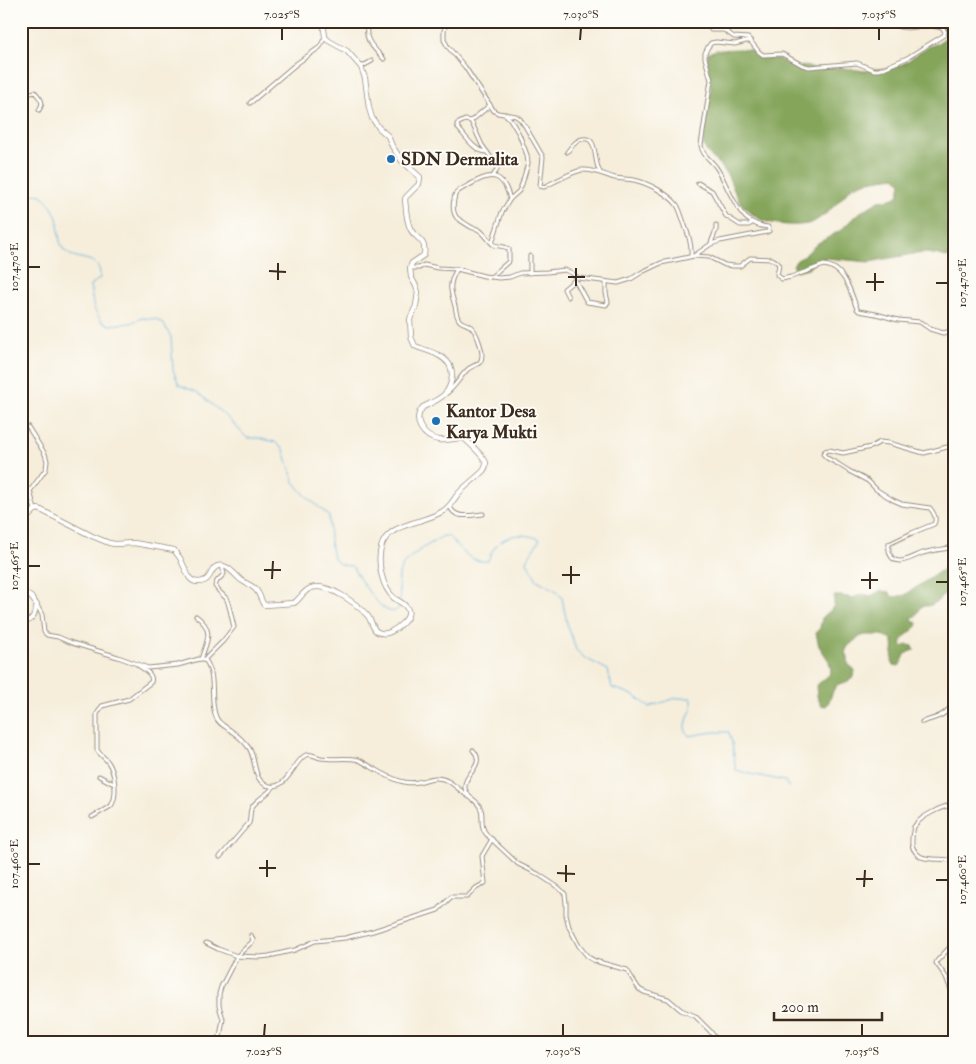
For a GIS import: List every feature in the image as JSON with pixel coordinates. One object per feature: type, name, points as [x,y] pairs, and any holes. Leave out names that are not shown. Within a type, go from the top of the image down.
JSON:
[{"type":"street","points":[[250,103],[296,64],[320,47],[325,37],[323,21]]},
{"type":"street","points":[[368,21],[367,32],[369,42],[384,59]]},
{"type":"street","points":[[450,21],[444,31],[444,40],[448,47],[465,67],[494,111],[516,116],[522,121],[543,156],[541,187],[544,188],[581,170],[645,183],[675,203],[679,209],[689,238],[692,256]]},
{"type":"street","points":[[710,21],[711,30],[724,30],[733,37],[746,37],[763,55],[782,54],[805,66],[858,64],[876,70],[891,66],[907,58],[944,35],[945,32],[943,28],[934,25],[902,28],[896,25],[895,21]]},
{"type":"street","points":[[325,37],[347,51],[361,67],[365,78],[372,118],[388,136],[402,162],[420,177],[419,184],[405,199],[410,228],[423,242],[424,253],[422,257],[410,265],[411,277],[418,292],[414,313],[410,319],[412,342],[415,346],[432,352],[449,364],[452,377],[446,393]]},
{"type":"street","points":[[568,297],[564,289],[576,279],[618,283],[628,281],[651,267],[692,256],[711,244],[769,231],[767,227],[752,223],[740,210],[715,166],[702,151],[701,145],[711,78],[705,53],[711,43],[735,44],[751,41]]},
{"type":"street","points":[[361,67],[372,60]]},
{"type":"street","points":[[21,90],[26,94],[35,92],[42,102],[39,110]]},
{"type":"street","points":[[487,152],[482,152],[472,146],[457,124],[462,121],[471,121],[490,105]]},
{"type":"street","points":[[492,243],[502,212],[510,199],[519,191],[528,163],[528,155],[518,134],[510,119],[504,114]]},
{"type":"street","points":[[471,121],[482,145],[497,166],[493,176]]},
{"type":"street","points":[[567,152],[577,140],[586,138],[591,140],[594,145],[597,169],[600,173]]},
{"type":"street","points":[[491,277],[509,261],[508,248],[492,243],[478,229],[473,228],[458,218],[453,210],[456,194],[484,177],[493,176],[497,177],[505,185],[510,199]]},
{"type":"street","points":[[698,183],[712,191],[726,216],[741,225],[752,223]]},
{"type":"street","points":[[711,244],[716,225]]},
{"type":"street","points":[[530,256],[530,273]]},
{"type":"street","points":[[692,256],[709,258],[725,265],[733,266],[740,266],[750,258],[772,259],[777,262],[777,274],[782,279],[824,265],[830,265],[836,269],[849,287],[857,310],[898,320],[920,322],[930,329],[943,333],[955,330]]},
{"type":"street","points":[[410,268],[420,268],[424,265],[457,269],[499,278],[510,277],[520,273],[565,270],[572,273],[587,302],[606,305],[608,303],[606,282]]},
{"type":"street","points":[[21,524],[35,510],[39,509],[109,543],[134,543],[174,550],[189,577],[195,582],[208,579],[217,566],[228,568],[240,580],[257,590],[264,605],[294,603],[306,590],[313,587],[335,592],[368,616],[375,630],[380,633],[390,632],[406,619],[409,613],[389,592],[380,569],[380,554],[384,540],[389,534],[398,529],[434,516],[450,506],[465,487],[486,466],[484,459],[464,438],[438,440],[425,434],[421,429],[418,419],[423,407],[457,384],[468,369],[480,363],[482,357],[480,344],[474,330],[460,320],[456,311],[450,285],[457,269]]},
{"type":"street","points":[[28,427],[45,454],[47,461],[46,469],[30,491],[35,510]]},
{"type":"street","points":[[955,445],[924,453],[889,442],[883,442],[849,452],[841,453],[829,450],[823,454],[848,471],[868,480],[877,490],[893,500],[902,504],[930,508],[933,511],[934,524],[889,544],[888,551],[894,559],[900,561],[925,552],[955,547]]},
{"type":"street","points":[[450,506],[451,511],[455,514],[482,514]]},
{"type":"street","points":[[21,591],[31,597],[42,615],[45,634],[118,656],[135,664],[154,668],[203,660],[223,641],[234,627],[228,601],[215,587],[224,572],[222,566]]},
{"type":"street","points":[[21,622],[31,620],[36,605]]},
{"type":"street","points":[[196,616],[203,622],[208,633],[203,660]]},
{"type":"street","points":[[203,660],[207,663],[210,670],[214,710],[217,720],[246,744],[253,755],[258,778],[266,785],[273,787]]},
{"type":"street","points":[[92,818],[113,804],[114,784],[110,764],[97,750],[96,746],[97,714],[102,706],[129,699],[151,682],[152,678],[149,674],[135,664]]},
{"type":"street","points":[[922,722],[943,715],[955,701]]},
{"type":"street","points":[[469,796],[465,789],[466,781],[477,763],[477,756],[473,750]]},
{"type":"street","points":[[220,857],[249,823],[252,807],[270,792],[273,787],[284,781],[305,755],[309,754],[319,758],[332,759],[354,758],[404,782],[414,783],[432,778],[442,778],[479,805],[482,814],[482,829],[518,864],[538,874],[565,894],[567,921],[579,946],[588,956],[595,961],[627,970],[639,989],[668,1000],[681,1010],[695,1016],[716,1038],[718,1043]]},
{"type":"street","points":[[99,776],[114,784]]},
{"type":"street","points":[[955,804],[940,808],[918,822],[913,830],[912,843],[918,855],[923,858],[955,861]]},
{"type":"street","points":[[206,943],[218,950],[237,956],[268,956],[295,950],[316,941],[350,937],[438,910],[451,897],[466,897],[485,883],[482,856],[492,839]]},
{"type":"street","points":[[219,1043],[223,1020],[219,1006],[221,987],[237,956],[252,942],[252,934]]},
{"type":"street","points":[[954,942],[936,963],[946,976],[955,1003]]},
{"type":"green space","points":[[816,21],[955,21],[955,259],[927,253],[869,262],[826,258],[819,260],[808,268],[796,271],[793,265],[797,260],[818,243],[841,230],[856,215],[879,201],[898,196],[901,182],[895,177],[859,184],[849,190],[827,213],[811,223],[779,224],[759,219],[743,205],[726,173],[706,150],[703,139],[711,86],[707,59],[708,53],[716,50],[740,49],[750,50],[761,58],[780,60],[798,67],[844,68],[865,71],[890,69],[905,63],[927,47],[941,41],[951,32],[923,25],[908,28],[876,25],[835,29],[828,28]]},
{"type":"green space","points":[[955,563],[955,586],[934,603],[929,606],[922,606],[912,619],[918,625],[903,638],[901,644],[903,647],[907,645],[913,646],[914,650],[906,654],[899,666],[893,665],[892,640],[882,635],[859,637],[848,646],[845,652],[848,656],[848,664],[855,670],[854,677],[846,683],[841,683],[835,687],[826,706],[821,705],[817,696],[816,686],[829,675],[831,670],[829,661],[819,646],[816,633],[820,628],[822,618],[834,605],[834,596],[853,598],[862,594],[871,596],[880,591],[890,592],[891,596],[894,597],[905,595]]},
{"type":"waterway","points":[[21,205],[31,194],[42,195],[56,215],[63,249],[71,255],[93,262],[100,270],[100,278],[90,286],[94,309],[101,320],[109,325],[131,323],[142,318],[155,319],[163,323],[171,337],[173,370],[179,385],[197,392],[229,419],[247,438],[259,438],[275,442],[284,450],[294,482],[305,495],[329,516],[332,553],[337,562],[346,566],[352,566],[374,599],[382,607],[389,611],[396,611],[401,604]]},
{"type":"waterway","points":[[400,600],[399,578],[403,566],[418,551],[443,536],[448,536],[470,557],[481,561],[488,561],[496,546],[508,537],[523,535],[540,539],[527,562],[537,580],[557,591],[562,598],[567,623],[576,650],[585,658],[608,670],[612,688],[632,695],[649,707],[676,698],[692,698],[692,708],[685,729],[689,736],[713,732],[729,732],[736,770],[785,781],[789,788]]},
{"type":"place","name":"SDN Dermalita","points":[[391,159]]},
{"type":"place","name":"Kantor Desa Karya Mukti","points":[[436,421]]}]
